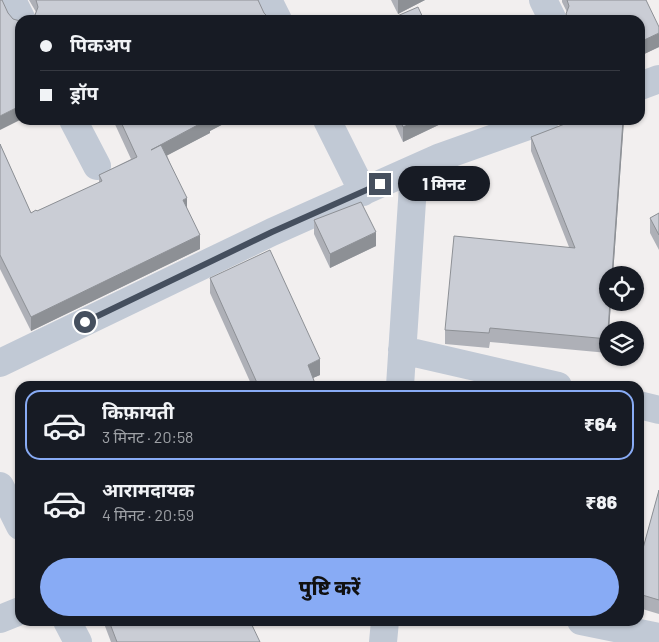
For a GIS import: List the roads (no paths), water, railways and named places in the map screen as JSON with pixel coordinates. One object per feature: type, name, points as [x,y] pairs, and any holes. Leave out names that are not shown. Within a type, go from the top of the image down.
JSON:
[{"type":"street","points":[[12,0],[20,15]]},
{"type":"street","points":[[268,0],[276,15]]},
{"type":"street","points":[[543,0],[550,15]]},
{"type":"street","points":[[645,84],[659,79]]},
{"type":"street","points":[[76,125],[97,166]]},
{"type":"street","points":[[330,125],[363,192]]},
{"type":"street","points":[[0,363],[272,232],[438,158],[532,125]]},
{"type":"street","points":[[400,381],[414,170]]},
{"type":"street","points":[[402,350],[536,381]]},
{"type":"street","points":[[644,406],[659,410]]},
{"type":"street","points":[[0,486],[15,516]]},
{"type":"street","points":[[0,619],[15,613]]},
{"type":"street","points":[[70,626],[78,642]]},
{"type":"street","points":[[383,642],[385,626]]},
{"type":"street","points":[[605,626],[659,637]]}]
